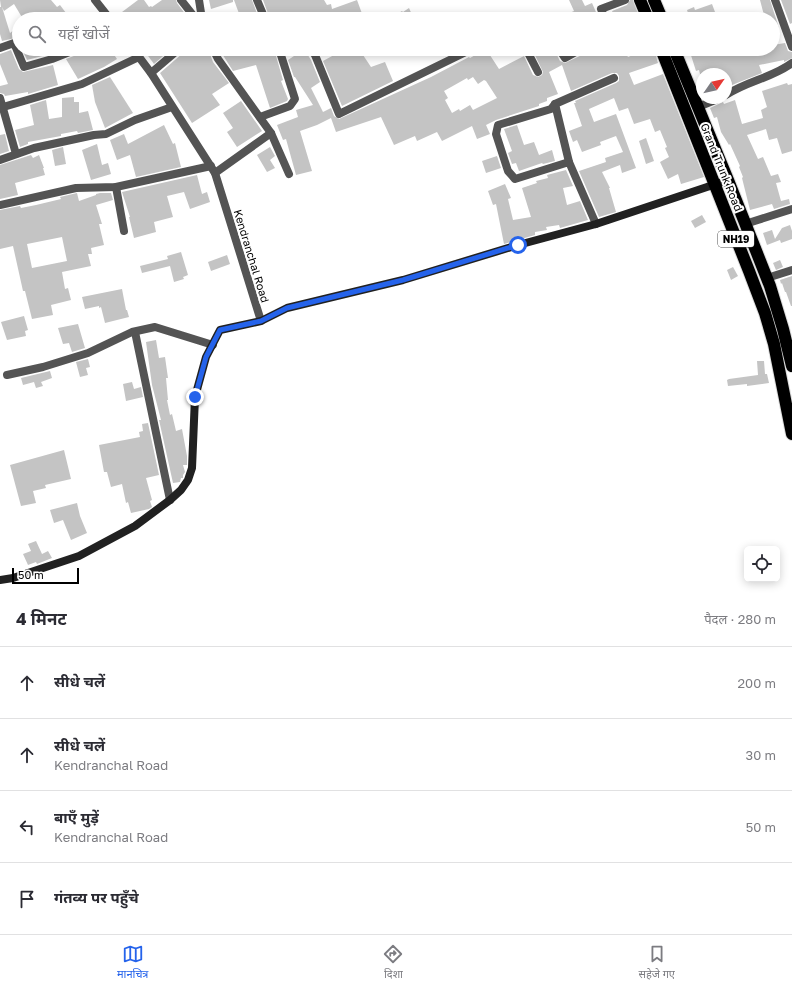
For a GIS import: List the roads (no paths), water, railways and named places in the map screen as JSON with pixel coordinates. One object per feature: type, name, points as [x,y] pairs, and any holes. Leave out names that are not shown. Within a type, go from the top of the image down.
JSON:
[{"type":"highway","points":[[640,0],[645,12]]},
{"type":"highway","points":[[654,0],[659,12]]},
{"type":"highway","name":"Grand Trunk Road","points":[[664,56],[750,271],[765,313],[774,344],[792,434]]},
{"type":"highway","name":"Grand Trunk Road","points":[[677,56],[767,278],[784,329],[792,366]]},
{"type":"street","points":[[95,0],[104,12]]},
{"type":"street","points":[[182,0],[191,12]]},
{"type":"street","points":[[199,0],[201,12]]},
{"type":"street","points":[[256,0],[262,12]]},
{"type":"street","points":[[602,12],[601,9],[625,0]]},
{"type":"street","points":[[775,0],[779,12]]},
{"type":"street","points":[[780,14],[792,47]]},
{"type":"street","points":[[0,48],[12,44]]},
{"type":"street","points":[[19,56],[24,67],[60,56]]},
{"type":"street","points":[[151,73],[171,56]]},
{"type":"street","points":[[216,56],[271,133],[289,174]]},
{"type":"street","points":[[260,117],[290,106],[294,99],[281,56]]},
{"type":"street","points":[[315,56],[339,114],[458,56]]},
{"type":"street","points":[[530,56],[538,72]]},
{"type":"street","points":[[1,108],[82,84],[139,58]]},
{"type":"street","name":"Kendranchal Road","points":[[139,58],[151,73],[213,170],[261,321]]},
{"type":"street","points":[[732,91],[744,84],[776,72],[792,63]]},
{"type":"street","points":[[570,162],[515,179],[508,171],[496,134],[498,125],[551,109],[555,104],[614,78]]},
{"type":"street","points":[[0,98],[1,108],[16,154]]},
{"type":"street","points":[[555,104],[570,162],[596,224]]},
{"type":"street","points":[[698,107],[705,104]]},
{"type":"street","points":[[0,160],[34,148],[94,135],[106,134],[135,120],[172,107]]},
{"type":"street","points":[[0,205],[76,188],[116,187],[213,170],[271,133]]},
{"type":"street","points":[[0,580],[13,578],[79,556],[135,526],[181,490],[188,480],[192,468],[195,397],[206,357],[220,330],[261,321],[287,308],[403,280],[518,245],[596,224],[728,180]]},
{"type":"street","points":[[116,187],[124,231]]},
{"type":"street","points":[[745,224],[792,209]]},
{"type":"street","points":[[767,278],[792,270]]},
{"type":"street","points":[[7,375],[43,367],[88,353],[135,332],[155,327],[212,345]]},
{"type":"street","points":[[135,332],[170,500]]}]
